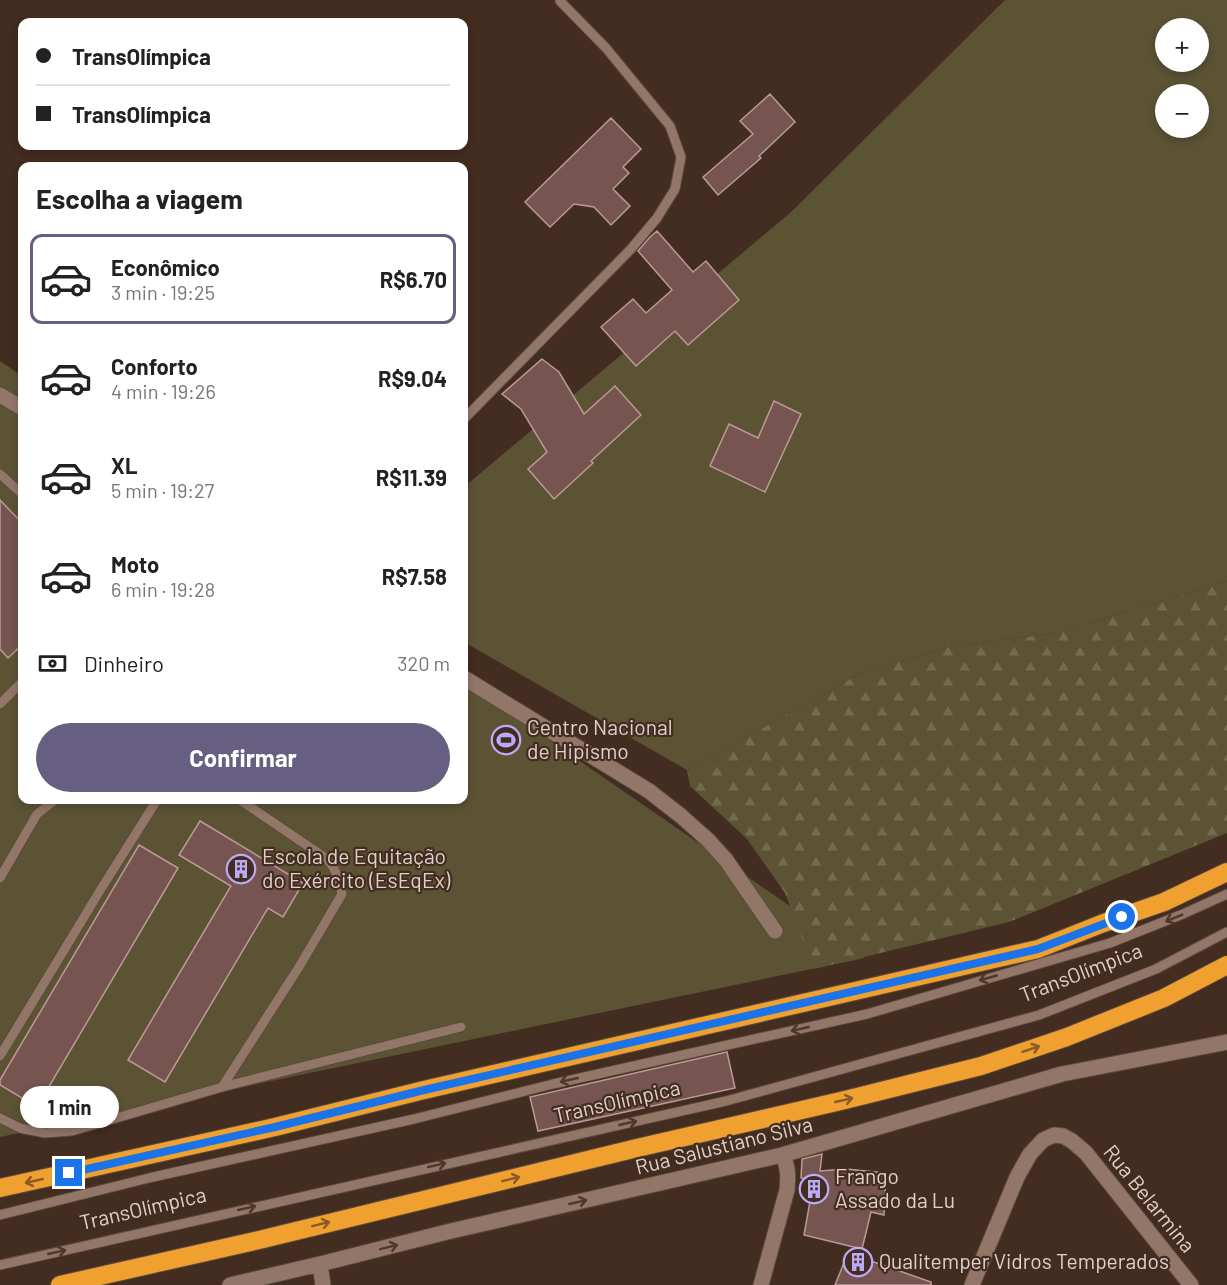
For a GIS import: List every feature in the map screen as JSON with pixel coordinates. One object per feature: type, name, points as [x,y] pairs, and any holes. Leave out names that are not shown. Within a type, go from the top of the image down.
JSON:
[{"type":"highway","name":"TransOlímpica","points":[[0,1188],[275,1127],[424,1090],[1038,949],[1164,902],[1227,872]]},
{"type":"highway","points":[[60,1285],[259,1240],[981,1066],[1067,1037],[1164,998],[1227,965]]},
{"type":"highway","points":[[112,1285],[178,1269],[259,1240]]},
{"type":"street","points":[[0,395],[18,406]]},
{"type":"street","points":[[468,680],[649,791],[681,816],[726,860],[775,931]]},
{"type":"street","name":"Rua Salustiano Silva","points":[[230,1285],[451,1231],[782,1155],[1062,1074],[1227,1042]]},
{"type":"street","name":"Rua Belarmina","points":[[972,1285],[1017,1177],[1030,1154],[1042,1140],[1054,1135],[1063,1136],[1072,1141],[1086,1153],[1191,1285]]},
{"type":"street","points":[[761,1285],[787,1190],[789,1175],[787,1163],[782,1155]]},
{"type":"street","points":[[320,1264],[323,1285]]},
{"type":"lane","points":[[468,415],[631,249],[657,218],[675,189],[681,157],[670,126],[606,48],[560,1]]},
{"type":"lane","points":[[0,474],[18,490]]},
{"type":"lane","points":[[0,704],[18,686]]},
{"type":"lane","points":[[0,878],[37,814],[50,804]]},
{"type":"lane","points":[[0,1056],[154,804]]},
{"type":"lane","points":[[222,1087],[299,967],[342,894],[337,874],[327,859],[246,804]]},
{"type":"lane","name":"TransOlímpica","points":[[0,1215],[153,1177],[414,1119],[553,1084],[867,1014],[1110,943],[1183,915],[1227,894]]},
{"type":"lane","name":"TransOlímpica","points":[[0,1265],[726,1101],[1039,1015],[1156,969],[1227,932]]},
{"type":"lane","points":[[0,1118],[21,1128],[45,1133],[72,1131],[222,1087],[461,1027]]},
{"type":"green space","points":[[1005,0],[1227,0],[1227,581],[1057,633],[948,647],[859,674],[687,770],[468,644],[468,484],[790,213]]},
{"type":"green space","name":"Centro Nacional de Hipismo","points":[[0,361],[18,373],[18,804],[468,804],[468,684],[865,958],[0,1137]]},
{"type":"green space","points":[[1227,581],[1227,833],[1009,922],[814,969],[785,893],[747,839],[690,786],[687,770],[859,674],[948,647],[1057,633]]},
{"type":"building","points":[[770,94],[795,122],[759,156],[761,158],[718,195],[703,177],[753,134],[740,121]]},
{"type":"building","points":[[611,118],[641,149],[623,167],[629,173],[613,189],[630,206],[611,225],[594,207],[574,204],[550,227],[525,202]]},
{"type":"building","points":[[657,231],[693,272],[706,261],[739,300],[688,345],[675,331],[636,366],[601,327],[633,299],[646,313],[672,290],[638,251]]},
{"type":"building","points":[[542,359],[559,372],[584,414],[615,386],[641,415],[554,499],[528,469],[547,452],[521,409],[502,394]]},
{"type":"building","points":[[774,401],[801,414],[765,492],[710,466],[729,424],[758,438]]},
{"type":"building","points":[[0,500],[18,519],[18,649],[8,658],[0,649]]},
{"type":"building","points":[[200,821],[303,883],[283,917],[268,908],[165,1082],[128,1060],[231,886],[179,855]]},
{"type":"building","points":[[139,845],[178,868],[37,1107],[0,1085],[0,1080]]},
{"type":"building","points":[[727,1052],[735,1088],[538,1131],[530,1097]]},
{"type":"building","points":[[822,1154],[820,1171],[846,1169],[886,1173],[884,1215],[871,1212],[862,1249],[804,1235],[811,1196],[803,1194],[806,1179],[801,1178],[802,1159]]},
{"type":"building","name":"Qualitemper Vidros Temperados","points":[[848,1253],[931,1282],[931,1285],[835,1285]]},
{"type":"place","name":"Centro Nacional de Hipismo","points":[[506,740]]},
{"type":"place","name":"Escola de Equitação do Exército (EsEqEx)","points":[[241,869]]},
{"type":"place","name":"Frango Assado da Lu","points":[[814,1189]]},
{"type":"place","name":"Qualitemper Vidros Temperados","points":[[858,1262]]},
{"type":"route","points":[[69,1173],[1038,949],[1122,917]]}]
